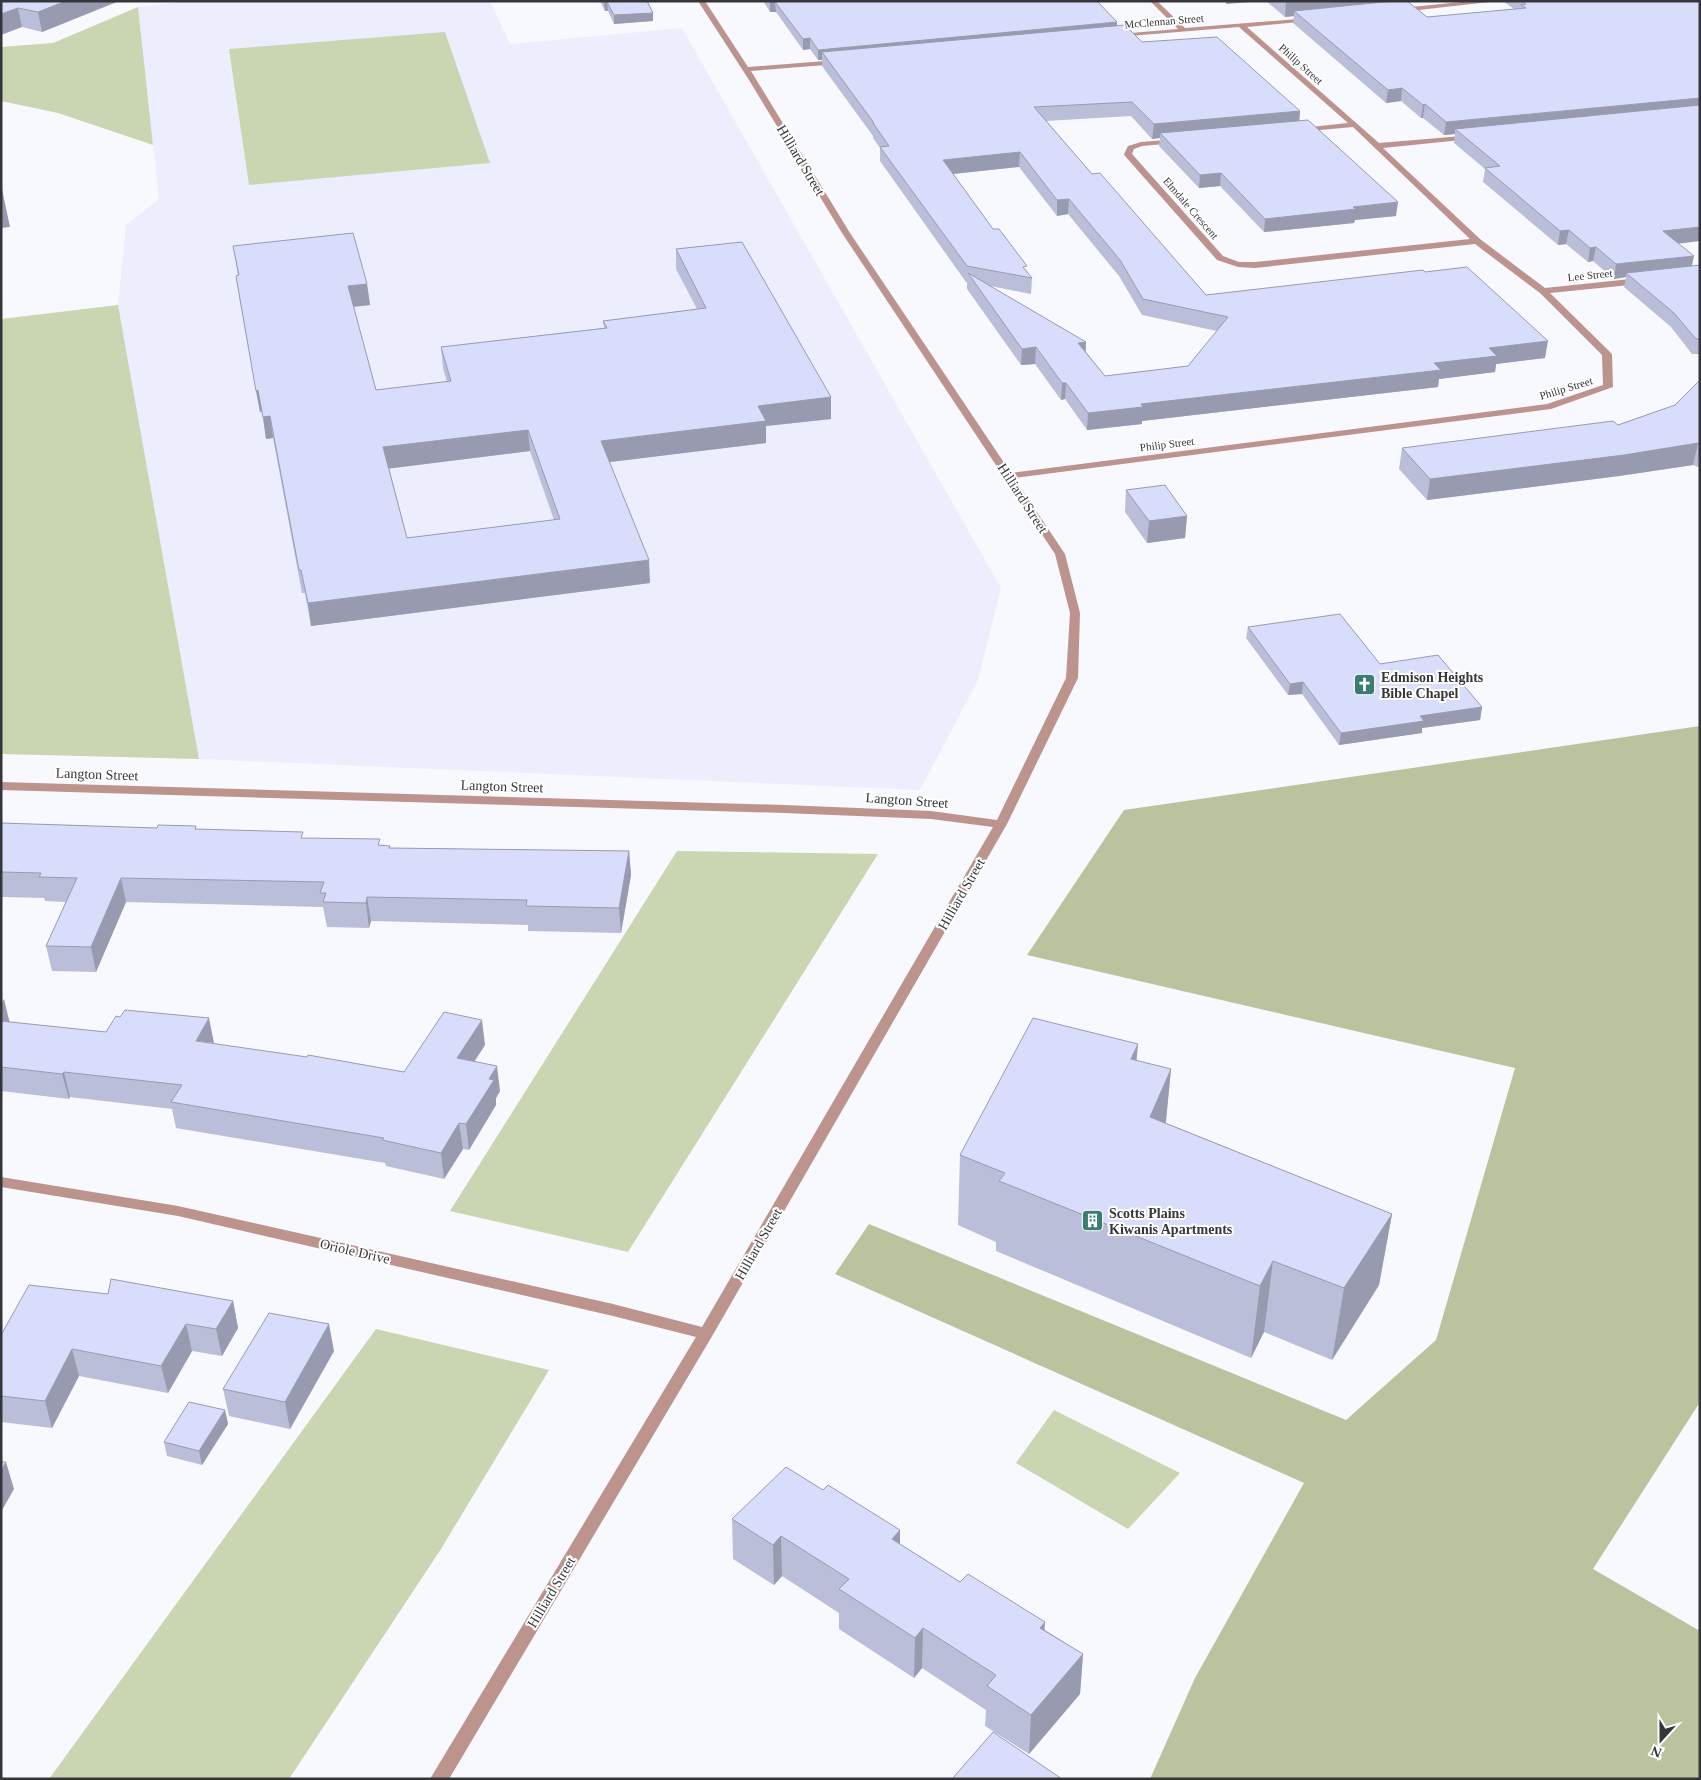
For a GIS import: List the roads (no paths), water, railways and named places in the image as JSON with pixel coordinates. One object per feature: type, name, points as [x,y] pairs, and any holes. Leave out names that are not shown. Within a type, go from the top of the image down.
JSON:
[{"type":"street","name":"Hilliard Street","points":[[439,1779],[706,1334],[1001,824],[1072,678],[1075,613],[1060,554],[846,233],[701,1]]},
{"type":"street","points":[[1153,1],[1183,30]]},
{"type":"street","points":[[1394,11],[1445,3],[1495,1]]},
{"type":"street","name":"McClennan Street","points":[[1114,37],[1317,18]]},
{"type":"street","name":"Philip Street","points":[[1009,476],[1548,407],[1608,387],[1607,354],[1543,292],[1477,241],[1355,125],[1241,25]]},
{"type":"street","points":[[745,69],[845,61]]},
{"type":"street","points":[[1287,131],[1355,125]]},
{"type":"street","points":[[1377,146],[1476,136]]},
{"type":"street","name":"Elmdale Crescent","points":[[1190,140],[1141,144],[1131,148],[1128,154],[1220,258],[1238,264],[1255,266],[1477,241]]},
{"type":"street","name":"Lee Street","points":[[1543,292],[1651,279]]},
{"type":"street","name":"Langton Street","points":[[1,786],[931,814],[1001,824]]},
{"type":"street","name":"Oriole Drive","points":[[1,1182],[178,1210],[613,1310],[706,1334]]},
{"type":"place","name":"Edmison Heights Bible Chapel","points":[[1365,685]]},
{"type":"place","name":"Scotts Plains Kiwanis Apartments","points":[[1093,1221]]}]
